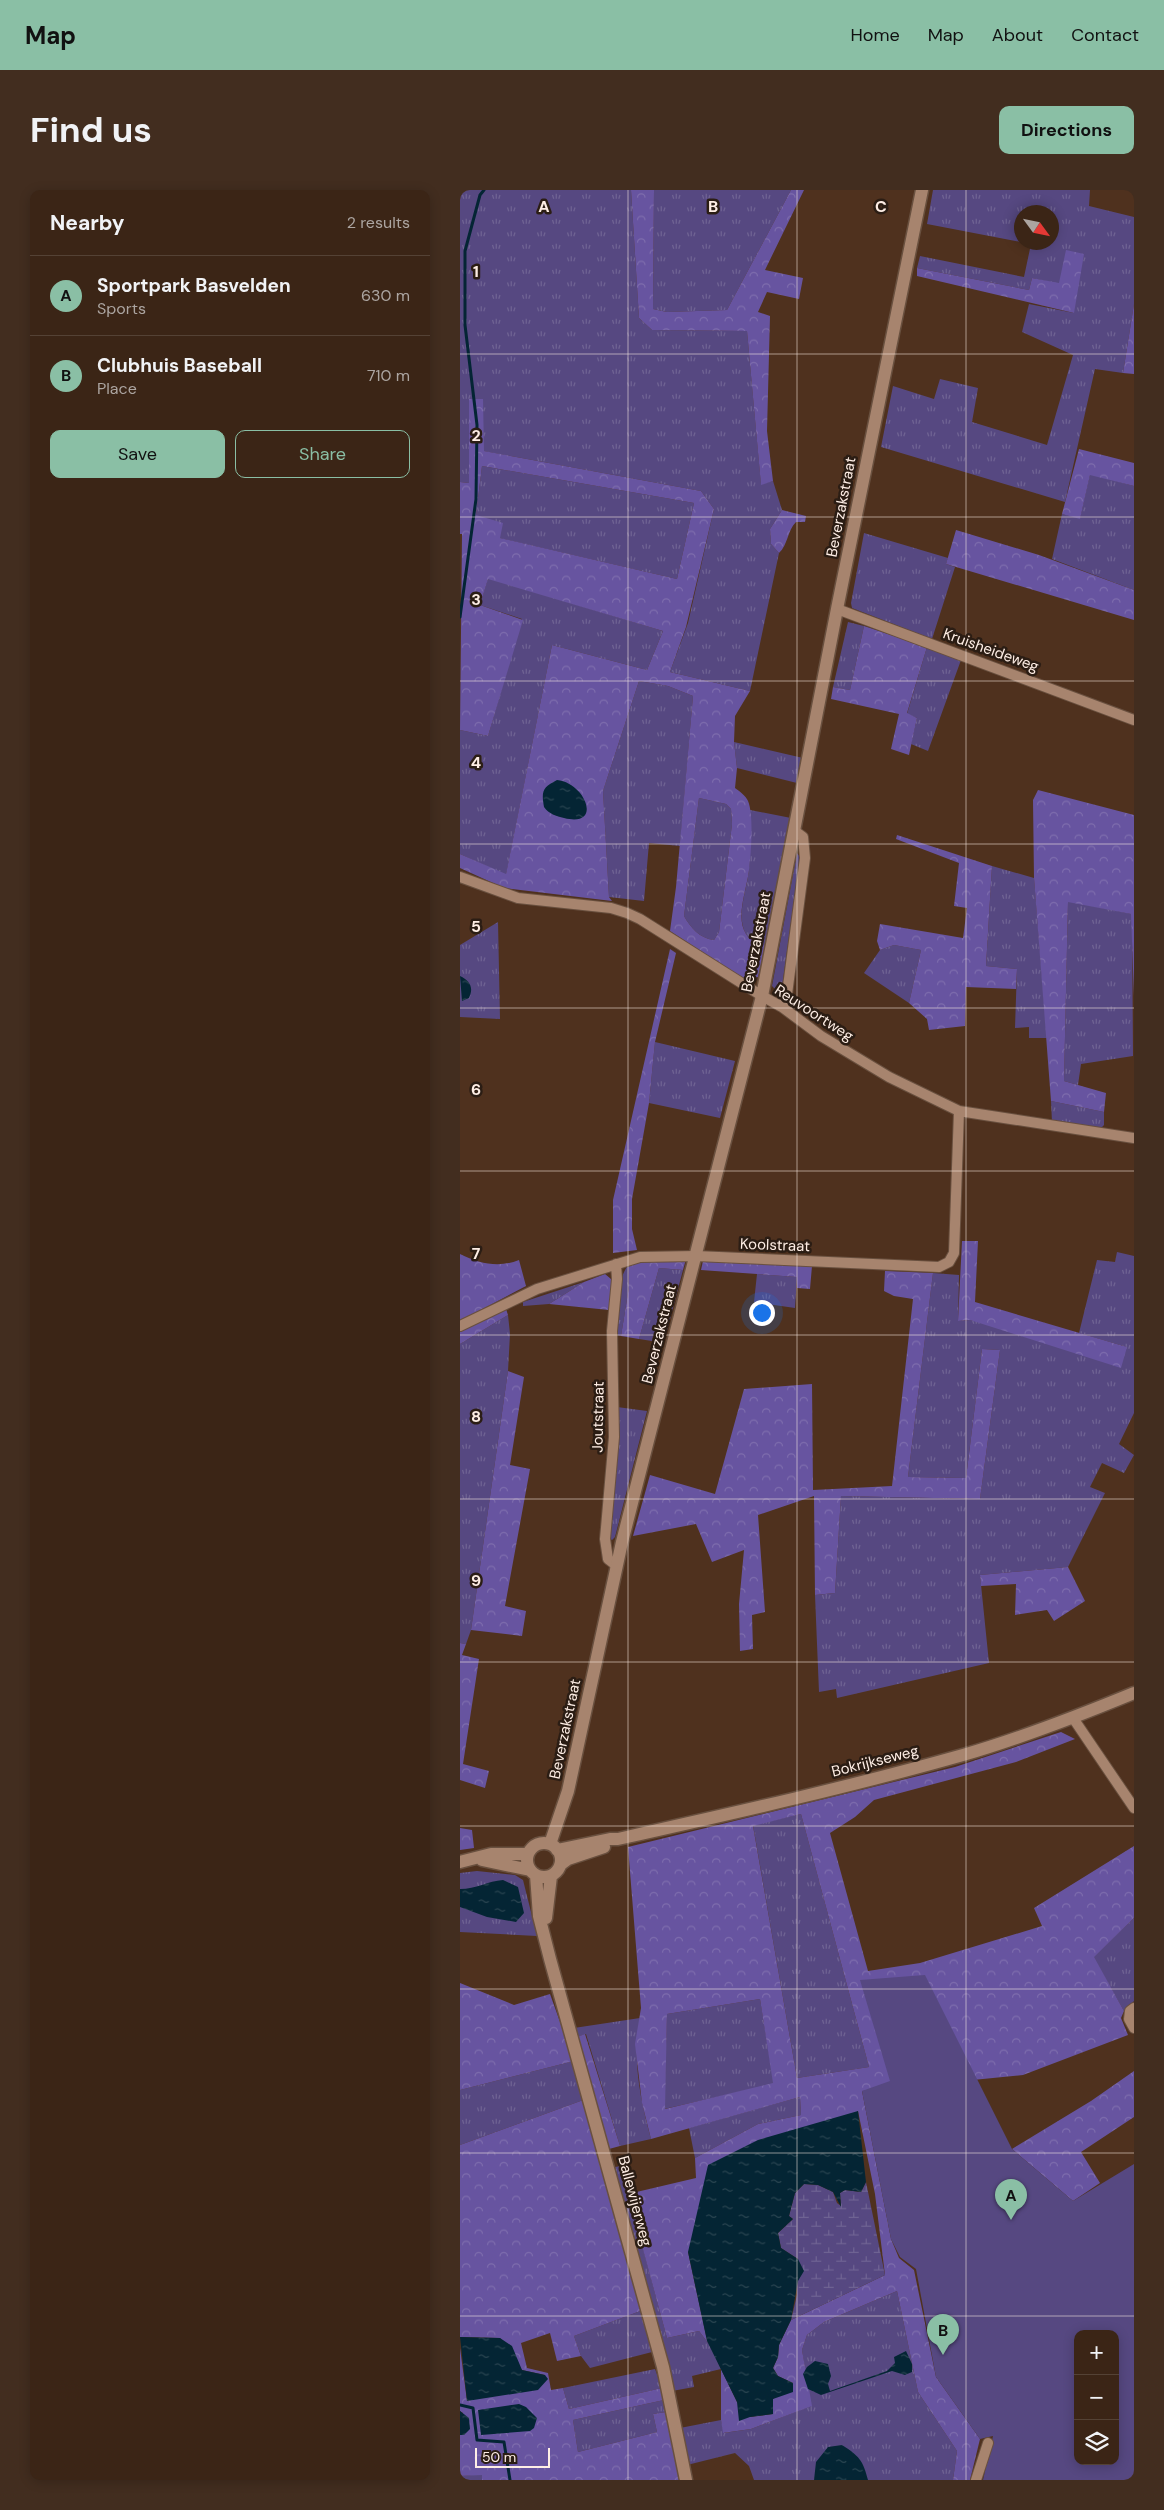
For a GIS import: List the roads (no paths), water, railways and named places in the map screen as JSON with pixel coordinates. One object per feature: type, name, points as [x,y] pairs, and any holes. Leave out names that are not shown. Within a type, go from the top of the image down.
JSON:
[{"type":"street","name":"Beverzakstraat","points":[[554,1847],[568,1792],[617,1566],[762,996],[837,609],[922,190]]},
{"type":"street","name":"Kruisheideweg","points":[[837,609],[1134,720]]},
{"type":"street","points":[[782,1006],[787,994],[805,858],[803,837],[795,831]]},
{"type":"street","name":"Reuvoortweg","points":[[460,876],[518,898],[611,908],[640,919],[762,996],[782,1006],[821,1036],[889,1078],[959,1111],[1134,1138]]},
{"type":"street","name":"Koolstraat","points":[[460,1326],[537,1289],[640,1257],[696,1256],[939,1267],[949,1262],[954,1253],[959,1111]]},
{"type":"street","name":"Joutstraat","points":[[616,1264],[617,1278],[612,1331],[614,1437],[605,1539],[608,1559],[617,1566]]},
{"type":"street","name":"Bokrijkseweg","points":[[460,1862],[491,1854],[528,1854],[535,1846],[554,1847],[610,1838],[618,1839],[964,1755],[1073,1718],[1134,1693]]},
{"type":"street","points":[[1073,1718],[1134,1808]]},
{"type":"street","name":"Bokrijkseweg","points":[[477,1859],[551,1876],[560,1865],[568,1860],[611,1845],[618,1839]]},
{"type":"street","points":[[554,1847],[560,1865]]},
{"type":"street","points":[[528,1854],[528,1864],[533,1872]]},
{"type":"street","name":"Ballewijerweg","points":[[533,1872],[539,1916],[663,2367],[686,2480]]},
{"type":"street","name":"Ballewijerweg","points":[[544,1933],[551,1876]]},
{"type":"street","points":[[1134,2008],[1130,2011],[1129,2019],[1134,2028]]},
{"type":"street","points":[[976,2480],[988,2443]]},
{"type":"water","points":[[557,780],[567,783],[582,796],[587,811],[583,817],[576,819],[564,818],[550,813],[544,807],[544,790]]},
{"type":"water","points":[[460,976],[469,982],[471,988],[469,998],[462,1001]]},
{"type":"water","points":[[503,1880],[518,1887],[524,1913],[516,1922],[487,1917],[460,1907],[460,1889]]},
{"type":"water","points":[[858,2111],[866,2182],[861,2192],[845,2190],[840,2193],[841,2207],[833,2192],[818,2185],[804,2184],[795,2193],[789,2216],[793,2219],[778,2233],[781,2248],[798,2259],[804,2271],[798,2281],[791,2320],[779,2345],[778,2357],[773,2368],[778,2376],[793,2383],[793,2392],[773,2399],[773,2414],[750,2417],[739,2421],[737,2402],[707,2341],[688,2252],[708,2165],[758,2140]]},
{"type":"water","points":[[460,2337],[500,2338],[512,2346],[522,2370],[545,2375],[548,2379],[538,2390],[467,2401]]},
{"type":"water","points":[[906,2351],[912,2364],[912,2372],[905,2375],[892,2371],[821,2395],[808,2389],[803,2374],[807,2367],[815,2361],[828,2364],[831,2376],[828,2384],[830,2391],[887,2371],[895,2363],[894,2357]]},
{"type":"water","points":[[519,2404],[526,2407],[537,2418],[534,2428],[530,2431],[481,2435],[478,2410]]},
{"type":"water","points":[[460,2411],[469,2418],[470,2429],[464,2435],[460,2435]]},
{"type":"water","points":[[842,2445],[853,2452],[859,2459],[868,2480],[814,2480],[816,2462],[828,2447]]},
{"type":"waterway","points":[[460,617],[476,499],[477,425],[465,325],[465,251],[480,195],[484,190]]},
{"type":"waterway","points":[[460,2405],[473,2408],[477,2440],[504,2442],[510,2480]]},
{"type":"place","name":"Sportpark Basvelden","points":[[1011,2220]]},
{"type":"place","name":"Clubhuis Baseball","points":[[943,2355]]}]
